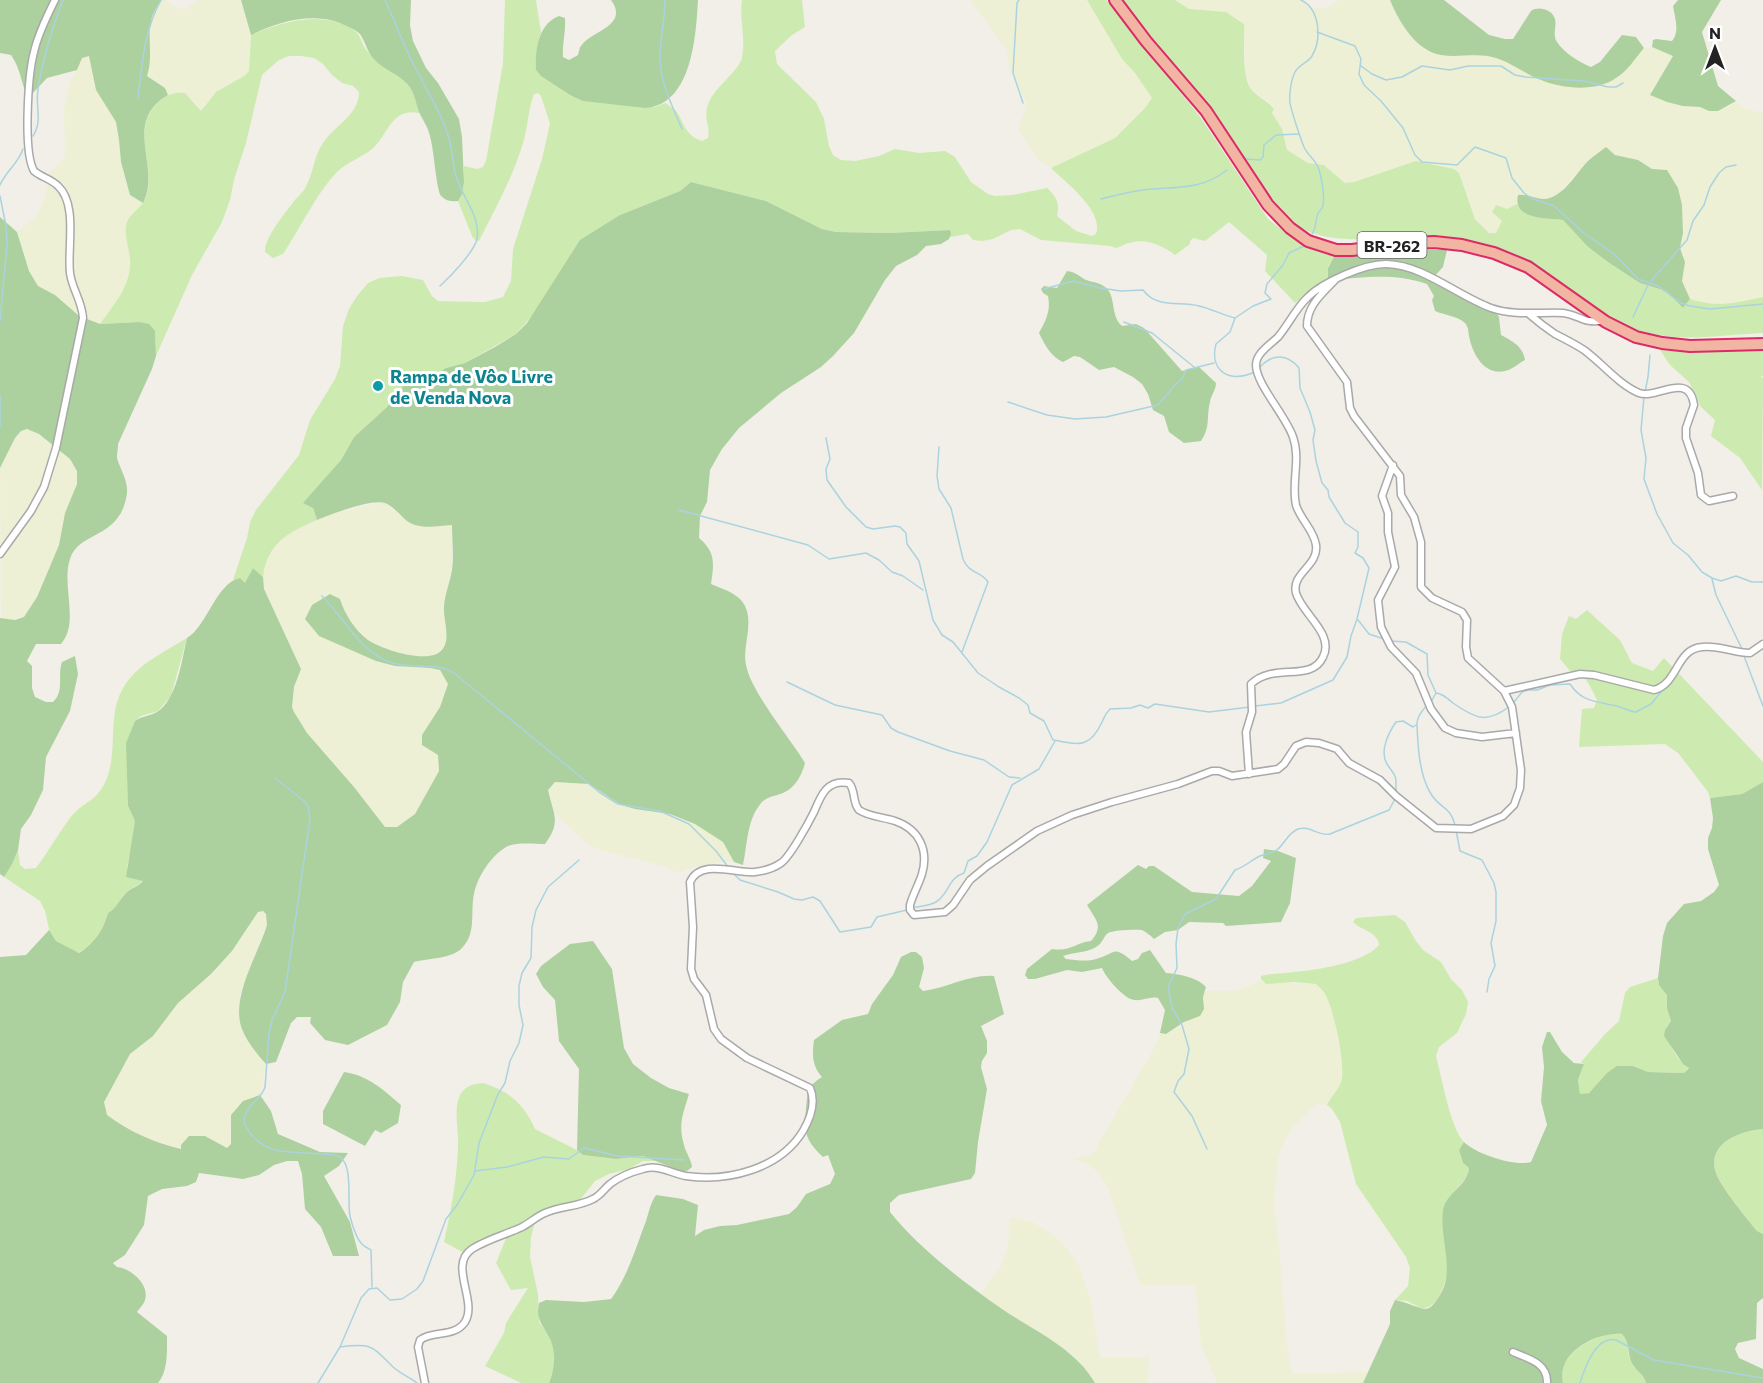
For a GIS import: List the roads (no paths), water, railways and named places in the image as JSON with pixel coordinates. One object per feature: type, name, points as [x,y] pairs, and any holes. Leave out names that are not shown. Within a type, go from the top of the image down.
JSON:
[{"type":"highway","name":"BR-262","points":[[1115,0],[1146,41],[1206,111],[1268,205],[1299,235],[1323,247],[1336,250],[1434,242],[1462,245],[1494,253],[1528,267],[1606,322],[1636,337],[1690,346],[1763,344]]},
{"type":"street","points":[[0,554],[45,487],[56,448],[83,318],[81,303],[70,277],[70,226],[66,198],[58,185],[34,171],[29,156],[29,84],[34,51],[55,0]]},
{"type":"street","points":[[1249,774],[1246,732],[1252,712],[1251,684],[1266,674],[1296,672],[1312,668],[1323,659],[1326,645],[1319,628],[1303,608],[1295,590],[1295,583],[1299,576],[1313,561],[1317,546],[1297,506],[1294,441],[1260,380],[1257,360],[1284,330],[1309,296],[1336,279],[1375,265],[1395,265],[1420,274],[1491,308],[1528,314],[1570,314],[1587,320],[1606,322]]},
{"type":"street","points":[[424,1383],[418,1347],[420,1340],[453,1332],[467,1318],[468,1300],[463,1265],[466,1255],[471,1250],[493,1238],[526,1225],[545,1213],[593,1200],[617,1179],[641,1169],[656,1167],[683,1175],[727,1176],[770,1163],[797,1139],[807,1124],[813,1099],[810,1088],[804,1083],[764,1068],[747,1058],[721,1039],[714,1029],[706,995],[694,979],[691,969],[693,927],[690,888],[692,878],[702,872],[729,868],[753,872],[779,864],[791,851],[824,790],[832,784],[845,782],[851,784],[855,805],[859,810],[901,823],[917,834],[922,844],[924,866],[912,897],[910,910],[914,915],[939,913],[953,905],[970,880],[987,866],[1037,831],[1063,819],[1112,802],[1178,784],[1212,771],[1233,776],[1269,771],[1281,767],[1296,746],[1300,744],[1319,743],[1337,749],[1349,763],[1380,780],[1433,826],[1440,828],[1471,828],[1503,816],[1514,805],[1521,779],[1512,707],[1504,691],[1468,658],[1467,620],[1462,612],[1432,598],[1420,586],[1422,549],[1418,525],[1401,495],[1400,476],[1354,416],[1350,408],[1347,382],[1307,326],[1309,311],[1336,279]]},
{"type":"street","points":[[1528,314],[1545,328],[1584,350],[1636,392],[1650,395],[1670,387],[1677,387],[1688,393],[1694,405],[1686,428],[1686,438],[1697,467],[1701,495],[1709,501],[1733,496]]},
{"type":"street","points":[[1393,465],[1382,496],[1388,513],[1388,532],[1395,567],[1378,600],[1381,627],[1391,647],[1416,673],[1431,709],[1445,728],[1456,733],[1482,737],[1516,733]]},
{"type":"street","points":[[1504,691],[1580,674],[1594,675],[1654,690],[1664,686],[1683,657],[1695,648],[1711,647],[1750,653],[1763,644]]},
{"type":"street","points":[[1514,1352],[1542,1366],[1547,1376],[1547,1383]]},
{"type":"waterway","points":[[33,136],[38,125],[37,96],[42,67],[63,0]]},
{"type":"waterway","points":[[138,98],[147,36],[161,0]]},
{"type":"waterway","points":[[385,0],[409,55],[446,128],[457,179],[471,208],[478,231],[471,251],[440,286]]},
{"type":"waterway","points":[[665,0],[660,50],[662,76],[682,129]]},
{"type":"waterway","points":[[1019,0],[1013,73],[1023,103]]},
{"type":"waterway","points":[[1301,0],[1312,10],[1318,33],[1312,56],[1295,72],[1291,83],[1290,103],[1303,143],[1320,173],[1323,205],[1318,213],[1312,234]]},
{"type":"waterway","points":[[1317,32],[1355,46],[1361,59],[1359,74],[1364,85],[1381,101],[1403,128],[1415,155],[1422,162],[1457,165],[1475,147],[1506,158],[1512,178],[1524,193],[1531,198],[1554,206],[1585,234],[1614,254],[1638,279],[1658,286],[1681,303],[1690,306],[1710,309],[1763,304]]},
{"type":"waterway","points":[[1361,66],[1386,80],[1402,77],[1422,66],[1450,70],[1468,66],[1501,66],[1515,75],[1526,77],[1584,81],[1608,87],[1616,87],[1623,83]]},
{"type":"waterway","points":[[1245,159],[1260,160],[1263,157],[1264,145],[1276,135],[1299,134]]},
{"type":"waterway","points":[[0,185],[23,149]]},
{"type":"waterway","points":[[1651,281],[1687,240],[1693,221],[1704,205],[1710,187],[1719,173],[1726,167],[1736,165]]},
{"type":"waterway","points":[[1101,199],[1139,190],[1200,184],[1227,170]]},
{"type":"waterway","points":[[0,196],[7,245],[0,321]]},
{"type":"waterway","points":[[1044,289],[1073,281],[1121,291],[1143,290],[1155,300],[1199,306],[1235,318],[1253,306],[1271,299],[1265,293],[1267,284],[1283,265],[1289,253],[1304,246]]},
{"type":"waterway","points":[[1633,317],[1649,283]]},
{"type":"waterway","points":[[1235,318],[1230,332],[1216,344],[1216,361],[1223,373],[1230,376],[1254,372]]},
{"type":"waterway","points":[[1124,322],[1152,333],[1194,367]]},
{"type":"waterway","points":[[1645,392],[1650,355]]},
{"type":"waterway","points":[[1255,706],[1281,703],[1333,680],[1347,657],[1369,568],[1363,558],[1355,553],[1358,547],[1358,532],[1345,523],[1322,483],[1313,440],[1315,430],[1300,388],[1299,368],[1290,360],[1280,357],[1269,360],[1260,367]]},
{"type":"waterway","points":[[1008,402],[1047,415],[1075,419],[1106,417],[1158,405],[1182,379],[1186,370],[1214,363]]},
{"type":"waterway","points":[[0,395],[0,426]]},
{"type":"waterway","points":[[1644,397],[1641,430],[1646,458],[1644,479],[1657,514],[1673,543],[1688,555],[1702,572],[1712,578],[1721,581],[1736,576],[1752,582],[1763,582]]},
{"type":"waterway","points":[[826,438],[830,459],[826,469],[827,480],[846,507],[866,527],[873,529],[895,526],[900,527],[906,533],[907,544],[919,561],[933,620],[942,635],[953,642],[978,673],[1028,705],[1030,713],[1044,721],[1053,740],[1076,743],[1087,741],[1097,731],[1110,709],[1140,705],[1148,708],[1155,704],[1209,712],[1250,707]]},
{"type":"waterway","points":[[939,447],[937,476],[939,489],[951,508],[963,559],[968,567],[988,582],[962,652]]},
{"type":"waterway","points":[[679,510],[808,545],[829,559],[866,553],[923,590]]},
{"type":"waterway","points":[[1712,579],[1716,595],[1742,649]]},
{"type":"waterway","points":[[322,596],[352,633],[379,657],[397,664],[438,667],[454,673],[599,792],[618,804],[660,811],[689,824],[716,851],[729,868]]},
{"type":"waterway","points":[[1358,620],[1369,634],[1384,639]]},
{"type":"waterway","points":[[1391,641],[1406,642],[1427,654],[1428,675],[1436,693],[1431,702]]},
{"type":"waterway","points":[[1744,656],[1763,706]]},
{"type":"waterway","points":[[787,682],[835,705],[882,715],[891,728],[898,732],[950,751],[984,760],[1009,777],[1020,778]]},
{"type":"waterway","points":[[1514,702],[1522,692],[1528,690],[1537,690],[1550,685],[1570,684],[1574,690],[1588,699],[1636,712],[1651,704],[1661,692]]},
{"type":"waterway","points":[[1436,693],[1445,696],[1475,716],[1488,717],[1510,706]]},
{"type":"waterway","points":[[1427,705],[1417,723],[1422,769],[1431,794],[1448,811],[1455,826]]},
{"type":"waterway","points":[[1396,791],[1395,776],[1385,759],[1384,748],[1396,722],[1403,721],[1413,727],[1416,725]]},
{"type":"waterway","points":[[912,908],[936,902],[944,895],[952,882],[964,873],[968,861],[977,856],[987,842],[1012,785],[1039,769],[1055,741]]},
{"type":"waterway","points":[[275,778],[305,802],[310,819],[285,992],[272,1020],[269,1034],[265,1087],[247,1112],[244,1123],[251,1134],[268,1147],[288,1152],[335,1155],[345,1163],[352,1223],[361,1243],[371,1250],[372,1287]]},
{"type":"waterway","points":[[1207,1149],[1192,1116],[1174,1092],[1178,1081],[1184,1074],[1189,1049],[1182,1025],[1172,1008],[1169,992],[1169,985],[1177,968],[1178,928],[1185,914],[1216,899],[1235,870],[1276,850],[1298,829],[1330,834],[1389,810],[1395,799]]},
{"type":"waterway","points":[[1456,830],[1460,851],[1482,860],[1496,892],[1496,921],[1491,943],[1495,966],[1489,979],[1487,992]]},
{"type":"waterway","points":[[318,1383],[340,1347],[361,1298],[369,1289],[377,1288],[390,1300],[402,1299],[417,1289],[423,1281],[446,1219],[474,1175],[479,1143],[498,1094],[505,1083],[510,1061],[519,1043],[523,1025],[519,1005],[519,986],[522,973],[531,958],[532,927],[536,910],[548,887],[579,860]]},
{"type":"waterway","points":[[732,872],[740,880],[794,899],[802,900],[813,897],[820,901],[840,932],[871,927],[877,917],[907,910]]},
{"type":"waterway","points":[[475,1171],[507,1167],[544,1157],[569,1159],[584,1148],[618,1156],[684,1160]]},
{"type":"waterway","points":[[1580,1383],[1592,1354],[1603,1342],[1609,1340],[1616,1340],[1654,1360],[1763,1378]]},
{"type":"waterway","points":[[340,1347],[358,1345],[370,1347],[398,1371],[417,1383]]},
{"type":"place","name":"Rampa de Vôo Livre de Venda Nova","points":[[378,386]]}]
